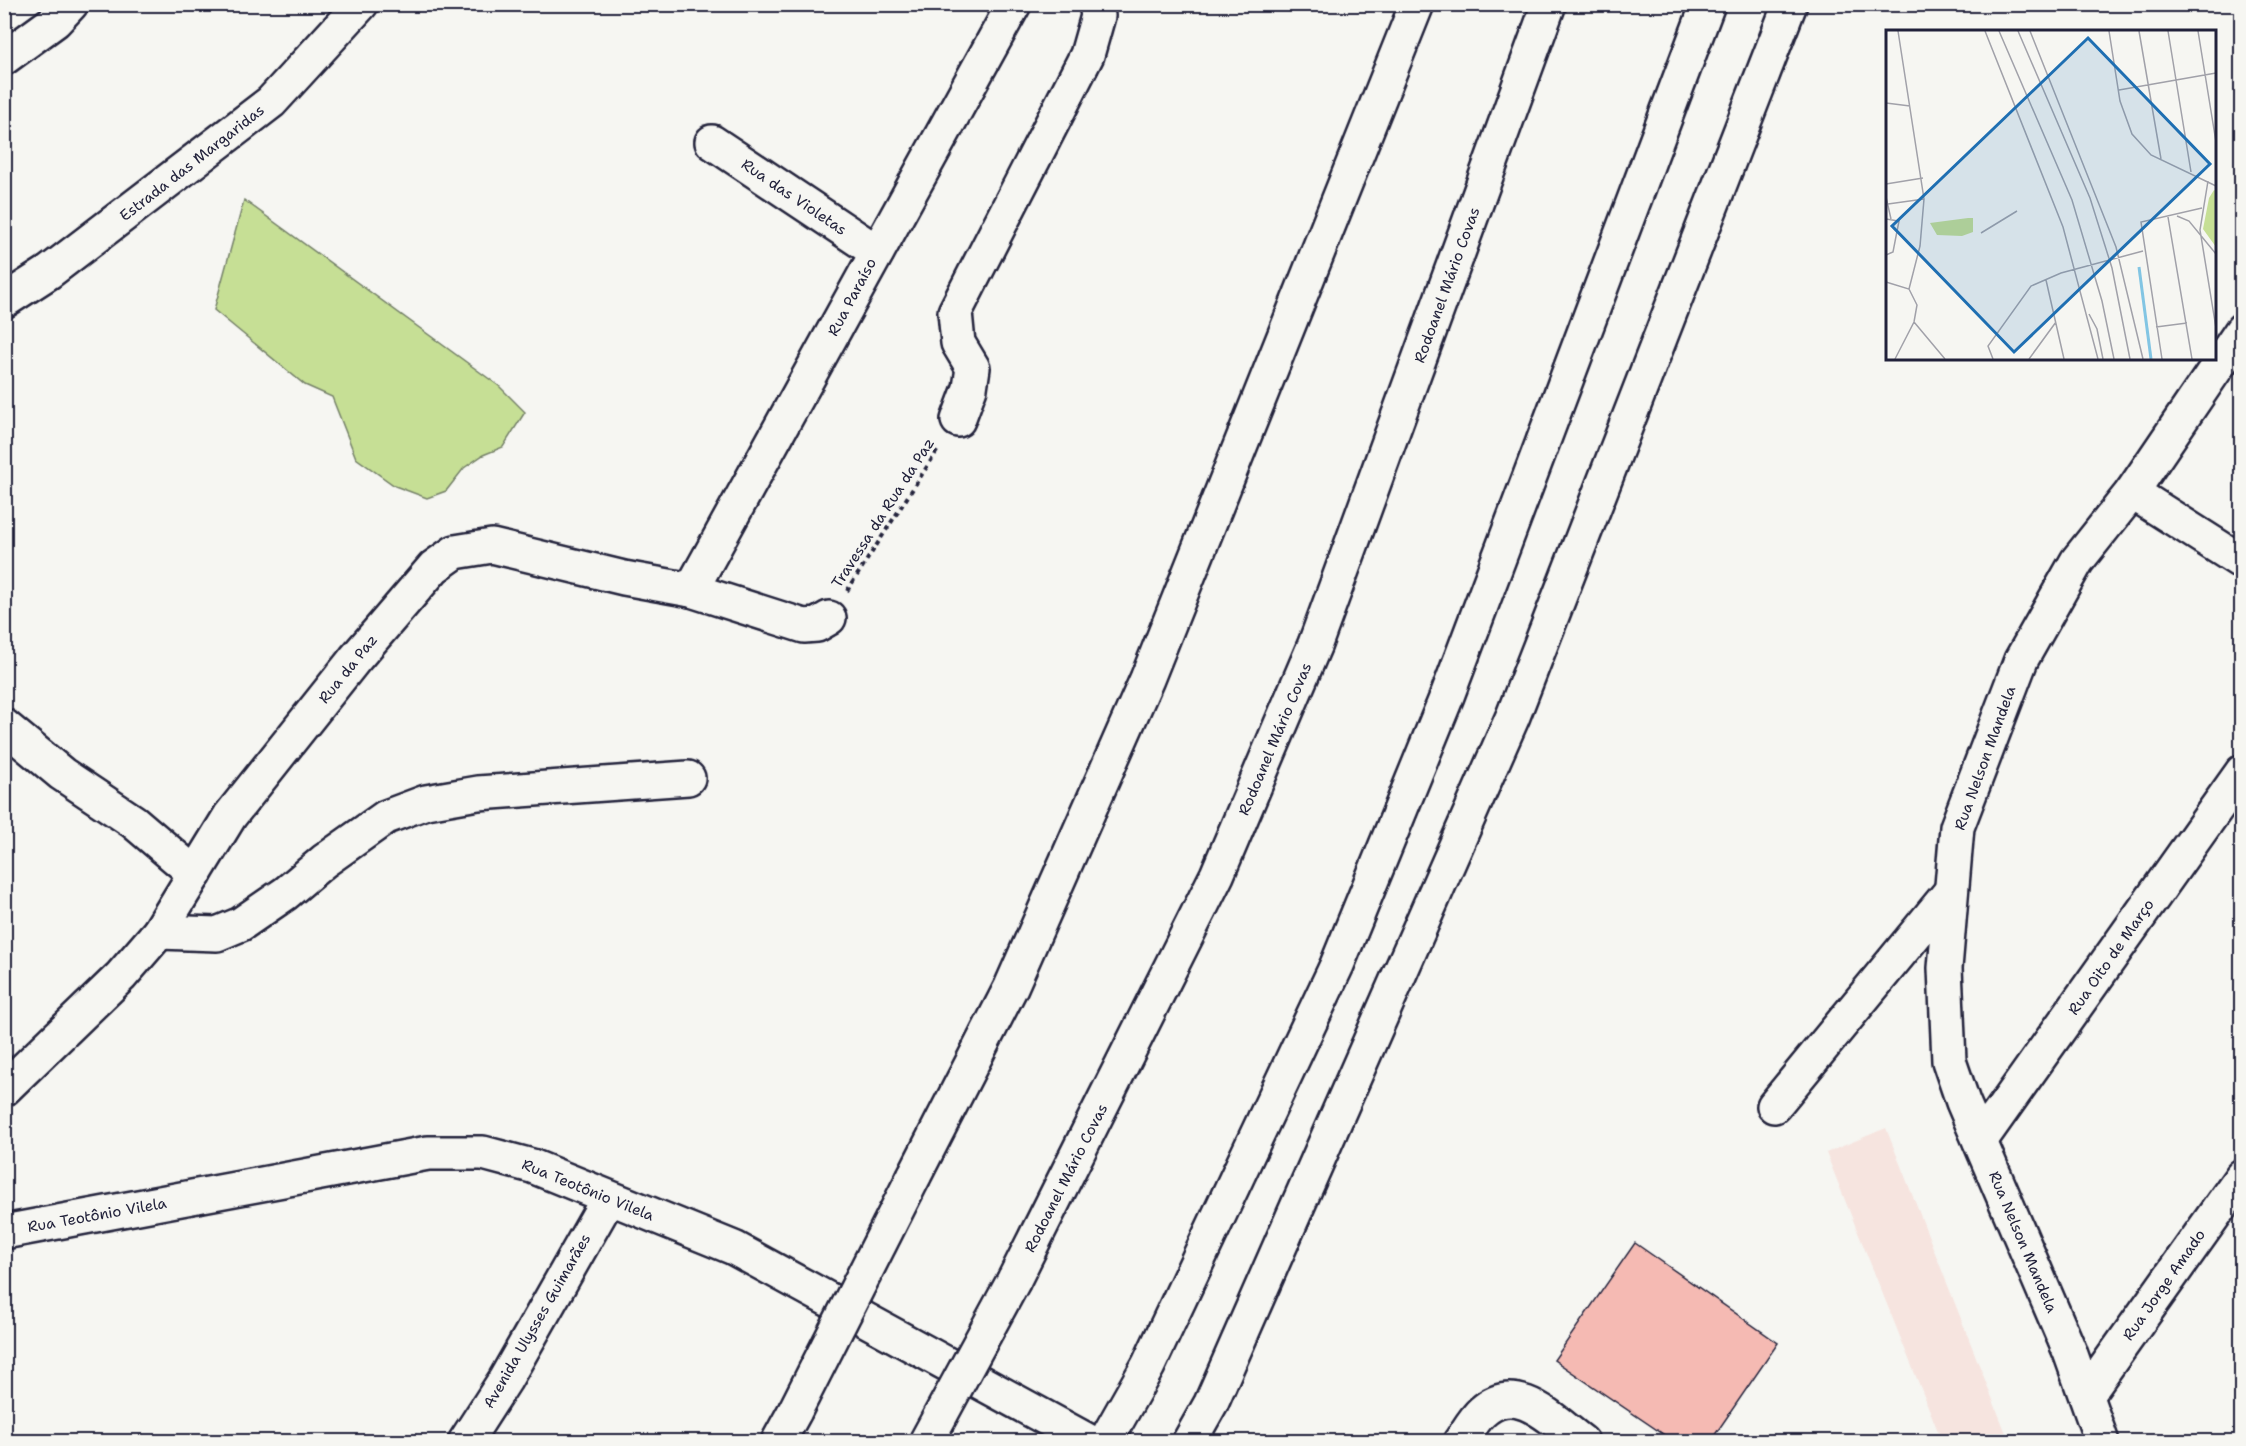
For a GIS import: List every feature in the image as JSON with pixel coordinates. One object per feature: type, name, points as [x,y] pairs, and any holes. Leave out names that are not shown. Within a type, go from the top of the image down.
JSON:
[{"type":"main road","points":[[4,58],[55,21],[71,4]]},
{"type":"main road","name":"Rua Paraíso","points":[[691,590],[1014,4]]},
{"type":"main road","points":[[957,420],[970,388],[973,368],[958,342],[955,312],[1087,55],[1098,16],[1096,4]]},
{"type":"main road","points":[[778,1442],[1011,987],[1147,679],[1417,4]]},
{"type":"main road","name":"Rodoanel Mário Covas","points":[[926,1442],[1014,1280],[1217,875],[1315,644],[1549,4]]},
{"type":"main road","points":[[1106,1442],[1148,1366],[1337,965],[1447,696],[1708,4]]},
{"type":"main road","points":[[1189,1442],[1211,1402],[1513,716],[1790,4]]},
{"type":"main road","name":"Estrada das Margaridas","points":[[4,301],[49,272],[271,102],[347,9]]},
{"type":"main road","name":"Rua das Violetas","points":[[712,142],[877,252]]},
{"type":"main road","name":"Rua Nelson Mandela","points":[[2102,1442],[2087,1394],[1963,1102],[1950,1061],[1945,968],[1957,827],[2021,660],[2077,561],[2132,492],[2241,330]]},
{"type":"main road","points":[[2132,492],[2241,562]]},
{"type":"main road","name":"Rua da Paz","points":[[4,1089],[121,976],[159,932],[230,816],[355,659],[434,567],[456,552],[492,546],[624,578],[691,590],[804,626],[817,625],[829,618]]},
{"type":"main road","points":[[4,726],[62,774],[142,828],[195,873]]},
{"type":"main road","name":"Rua Oito de Março","points":[[1980,1141],[2241,772]]},
{"type":"main road","points":[[159,932],[217,934],[241,924],[386,817],[426,802],[478,793],[688,778]]},
{"type":"main road","points":[[1774,1106],[1951,891]]},
{"type":"main road","name":"Rua Teotônio Vilela","points":[[4,1232],[428,1153],[483,1154],[532,1166],[608,1199],[734,1248],[1090,1442]]},
{"type":"main road","name":"Rua Jorge Amado","points":[[2087,1394],[2241,1176]]},
{"type":"main road","name":"Avenida Ulysses Guimarães","points":[[465,1442],[505,1380],[608,1199]]},
{"type":"main road","points":[[1460,1442],[1482,1412],[1503,1399],[1524,1400],[1582,1442]]},
{"type":"path","name":"Travessa da Rua da Paz","points":[[829,618],[957,420]]},
{"type":"shaded area","points":[[1886,1128],[2009,1441],[1942,1441],[1826,1153]]},
{"type":"green space","points":[[244,200],[499,386],[525,412],[503,447],[483,455],[464,468],[446,491],[427,498],[395,486],[356,458],[332,397],[305,385],[214,310]]},
{"type":"building","points":[[1635,1243],[1778,1343],[1710,1442],[1675,1442],[1554,1360]]}]
